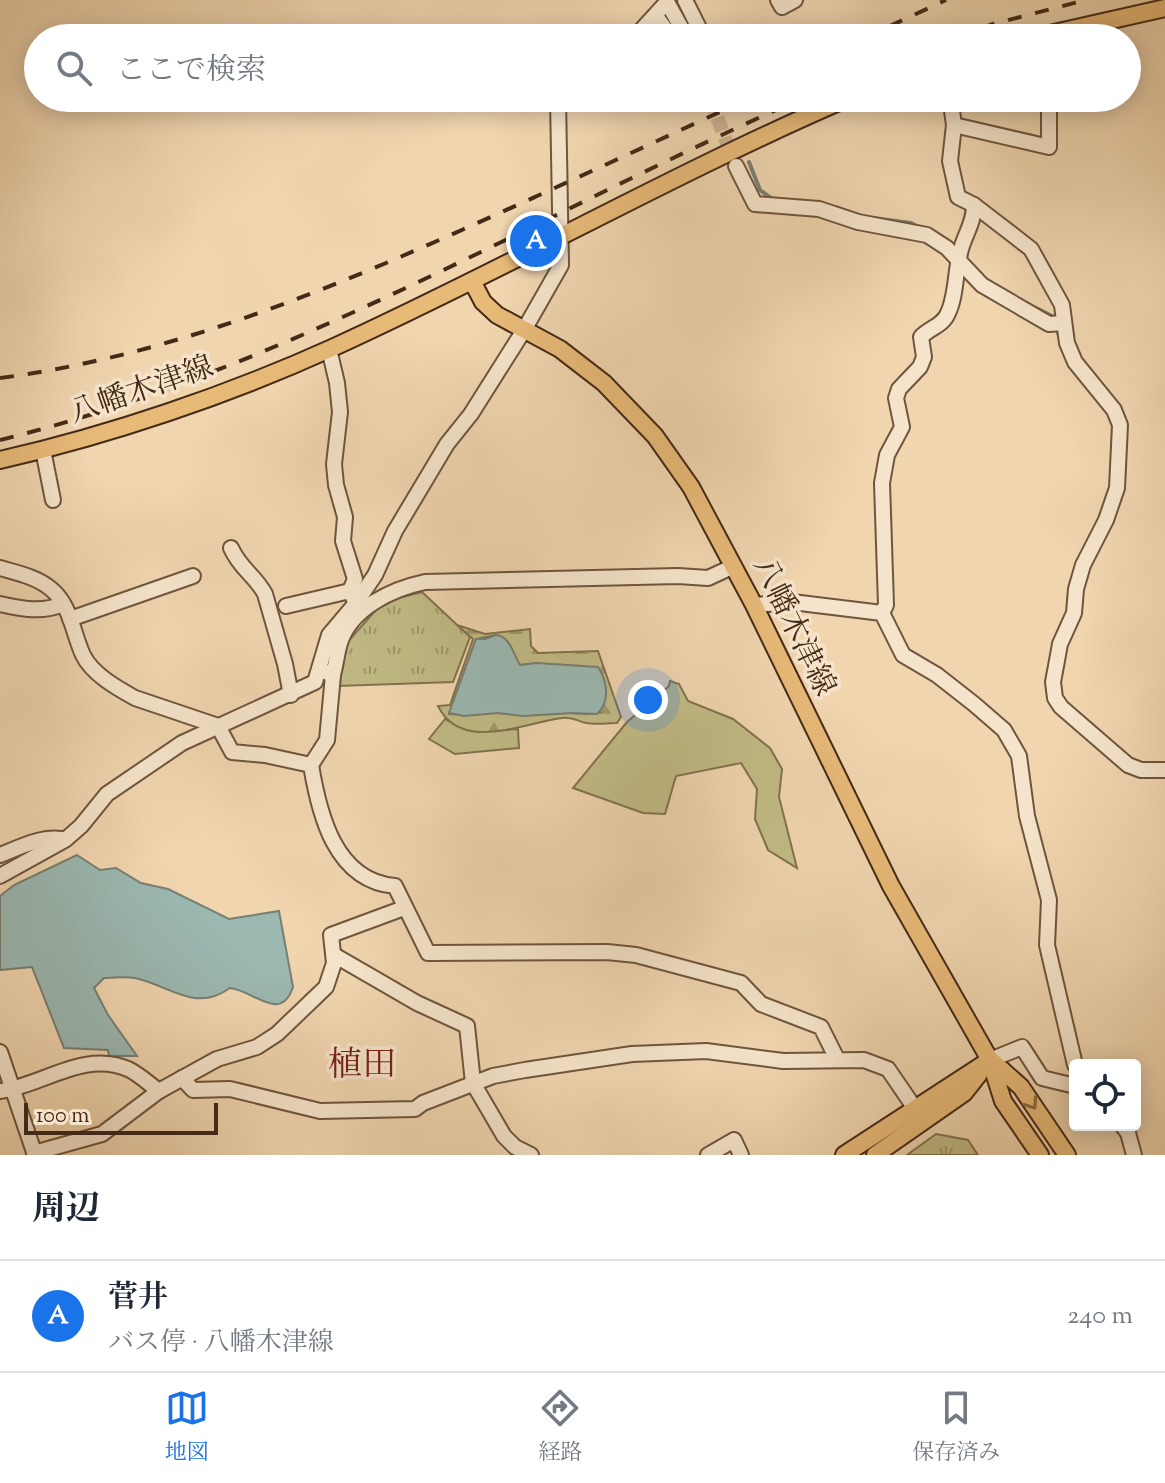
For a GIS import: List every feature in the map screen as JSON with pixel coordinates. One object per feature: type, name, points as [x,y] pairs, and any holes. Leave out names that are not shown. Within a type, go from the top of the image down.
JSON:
[{"type":"main road","points":[[1094,24],[1165,8]]},
{"type":"main road","name":"八幡木津線","points":[[0,460],[125,427],[329,349],[472,281],[634,198],[818,112]]},
{"type":"main road","name":"八幡木津線","points":[[472,281],[483,302],[497,315],[560,349],[604,383],[655,436],[691,487],[754,605],[891,886],[990,1060]]},
{"type":"main road","points":[[844,1155],[990,1060]]},
{"type":"main road","points":[[875,1155],[964,1093],[990,1060]]},
{"type":"main road","points":[[990,1060],[1003,1101],[1040,1155]]},
{"type":"main road","points":[[990,1060],[1021,1087],[1067,1155]]},
{"type":"street","points":[[685,0],[697,24]]},
{"type":"street","points":[[778,0],[782,7],[795,0]]},
{"type":"street","points":[[648,24],[667,1],[679,24]]},
{"type":"street","points":[[656,16],[662,24]]},
{"type":"street","points":[[558,112],[561,265],[471,414],[447,444],[395,531],[375,575],[353,597],[329,635],[327,740],[311,765],[323,818],[337,849],[358,872],[384,885],[395,886],[428,953],[607,952],[636,955],[741,983],[761,1004],[821,1027],[837,1059]]},
{"type":"street","points":[[952,112],[954,125],[950,161],[958,197],[974,205],[1031,249],[1062,305],[1056,323]]},
{"type":"street","points":[[954,125],[1049,147],[1049,112]]},
{"type":"street","points":[[736,166],[755,204],[819,209],[858,222],[927,235],[960,254],[982,285],[1056,323],[1075,362],[1114,410],[1120,425],[1117,488],[1106,520],[1083,565],[1076,589],[1074,613],[1060,644],[1053,682],[1055,698],[1061,707],[1128,765],[1141,770],[1165,770]]},
{"type":"street","points":[[882,613],[886,605],[880,497],[887,455],[902,427],[896,398],[899,389],[920,367],[924,357],[921,337],[940,324],[949,313],[960,254],[974,219],[974,205]]},
{"type":"street","points":[[329,349],[340,412],[334,464],[336,485],[345,517],[343,541],[355,579],[353,597]]},
{"type":"street","points":[[43,450],[53,500]]},
{"type":"street","points":[[231,548],[238,564],[259,583],[265,594],[291,695]]},
{"type":"street","points":[[0,876],[65,840],[107,794],[182,743],[315,682],[326,672],[352,623],[380,598],[408,585],[678,576],[708,578],[734,566]]},
{"type":"street","points":[[0,568],[37,579],[53,590],[63,604],[90,666],[125,692],[218,726],[232,752],[311,765]]},
{"type":"street","points":[[70,619],[193,576]]},
{"type":"street","points":[[286,606],[353,597]]},
{"type":"street","points":[[754,605],[792,602],[882,613]]},
{"type":"street","points":[[0,604],[34,610],[51,609],[63,604]]},
{"type":"street","points":[[882,613],[903,655],[937,675],[1004,730],[1019,756],[1027,816],[1049,900],[1047,945],[1074,1059]]},
{"type":"street","points":[[0,855],[55,838],[65,840]]},
{"type":"street","points":[[0,1052],[6,1091],[34,1154],[102,1134],[159,1091],[217,1059],[257,1047],[277,1034],[326,987],[331,978],[334,955],[331,935],[404,908]]},
{"type":"street","points":[[334,955],[417,1003],[467,1026],[473,1083],[504,1136],[515,1147],[531,1155]]},
{"type":"street","points":[[990,1060],[1022,1047],[1042,1078],[1069,1085]]},
{"type":"street","points":[[182,1078],[193,1090],[230,1089],[320,1111],[415,1109],[423,1103],[493,1076],[632,1054],[706,1051],[783,1061],[864,1060],[888,1069],[916,1110]]},
{"type":"street","points":[[6,1091],[66,1069],[103,1065],[128,1069],[159,1091]]},
{"type":"street","points":[[1126,1131],[1134,1155]]},
{"type":"street","points":[[708,1155],[734,1140],[741,1155]]},
{"type":"green space","points":[[422,592],[470,637],[453,682],[338,686],[344,646],[383,602]]},
{"type":"green space","points":[[457,625],[485,634],[530,629],[531,646],[538,653],[598,651],[621,717],[617,723],[590,724],[566,718],[494,732],[462,728],[448,720],[438,706],[450,705],[473,639]],"holes":[[[501,637],[508,643],[520,665],[537,663],[600,712],[449,714],[476,639]]]},
{"type":"green space","points":[[670,681],[679,684],[688,701],[733,719],[770,748],[782,769],[779,797],[797,868],[768,850],[755,819],[757,789],[741,763],[676,776],[665,814],[643,813],[573,788],[627,722],[669,686]]},
{"type":"green space","points":[[445,719],[471,729],[518,729],[519,748],[455,754],[429,739]]},
{"type":"green space","points":[[936,1134],[968,1140],[978,1155],[907,1155]]},
{"type":"water","points":[[496,635],[508,642],[520,665],[537,663],[598,667],[606,692],[601,709],[597,714],[523,716],[449,713],[476,639]]},
{"type":"water","points":[[77,855],[100,870],[116,868],[141,883],[168,889],[229,919],[279,911],[293,987],[288,998],[274,1004],[230,988],[217,995],[194,998],[135,978],[104,978],[94,988],[108,1015],[137,1056],[109,1056],[108,1050],[64,1048],[32,967],[0,970],[0,896],[14,885]]},
{"type":"waterway","points":[[749,162],[760,190],[771,198]]},
{"type":"waterway","points":[[788,200],[818,203]]},
{"type":"waterway","points":[[835,207],[861,216]]},
{"type":"waterway","points":[[873,218],[919,227]]},
{"type":"waterway","points":[[1026,303],[1054,317],[1061,344]]},
{"type":"waterway","points":[[1112,455],[1113,432]]},
{"type":"tunnel","points":[[715,112],[734,162]]},
{"type":"railway","points":[[894,24],[946,0]]},
{"type":"railway","points":[[993,24],[1086,0]]},
{"type":"railway","points":[[0,378],[120,355],[179,339],[295,300],[464,229],[719,112]]},
{"type":"railway","points":[[0,440],[105,410],[309,332],[772,112]]},
{"type":"place","name":"菅井","points":[[536,241]]},
{"type":"district","name":"植田","points":[[362,1063]]}]
